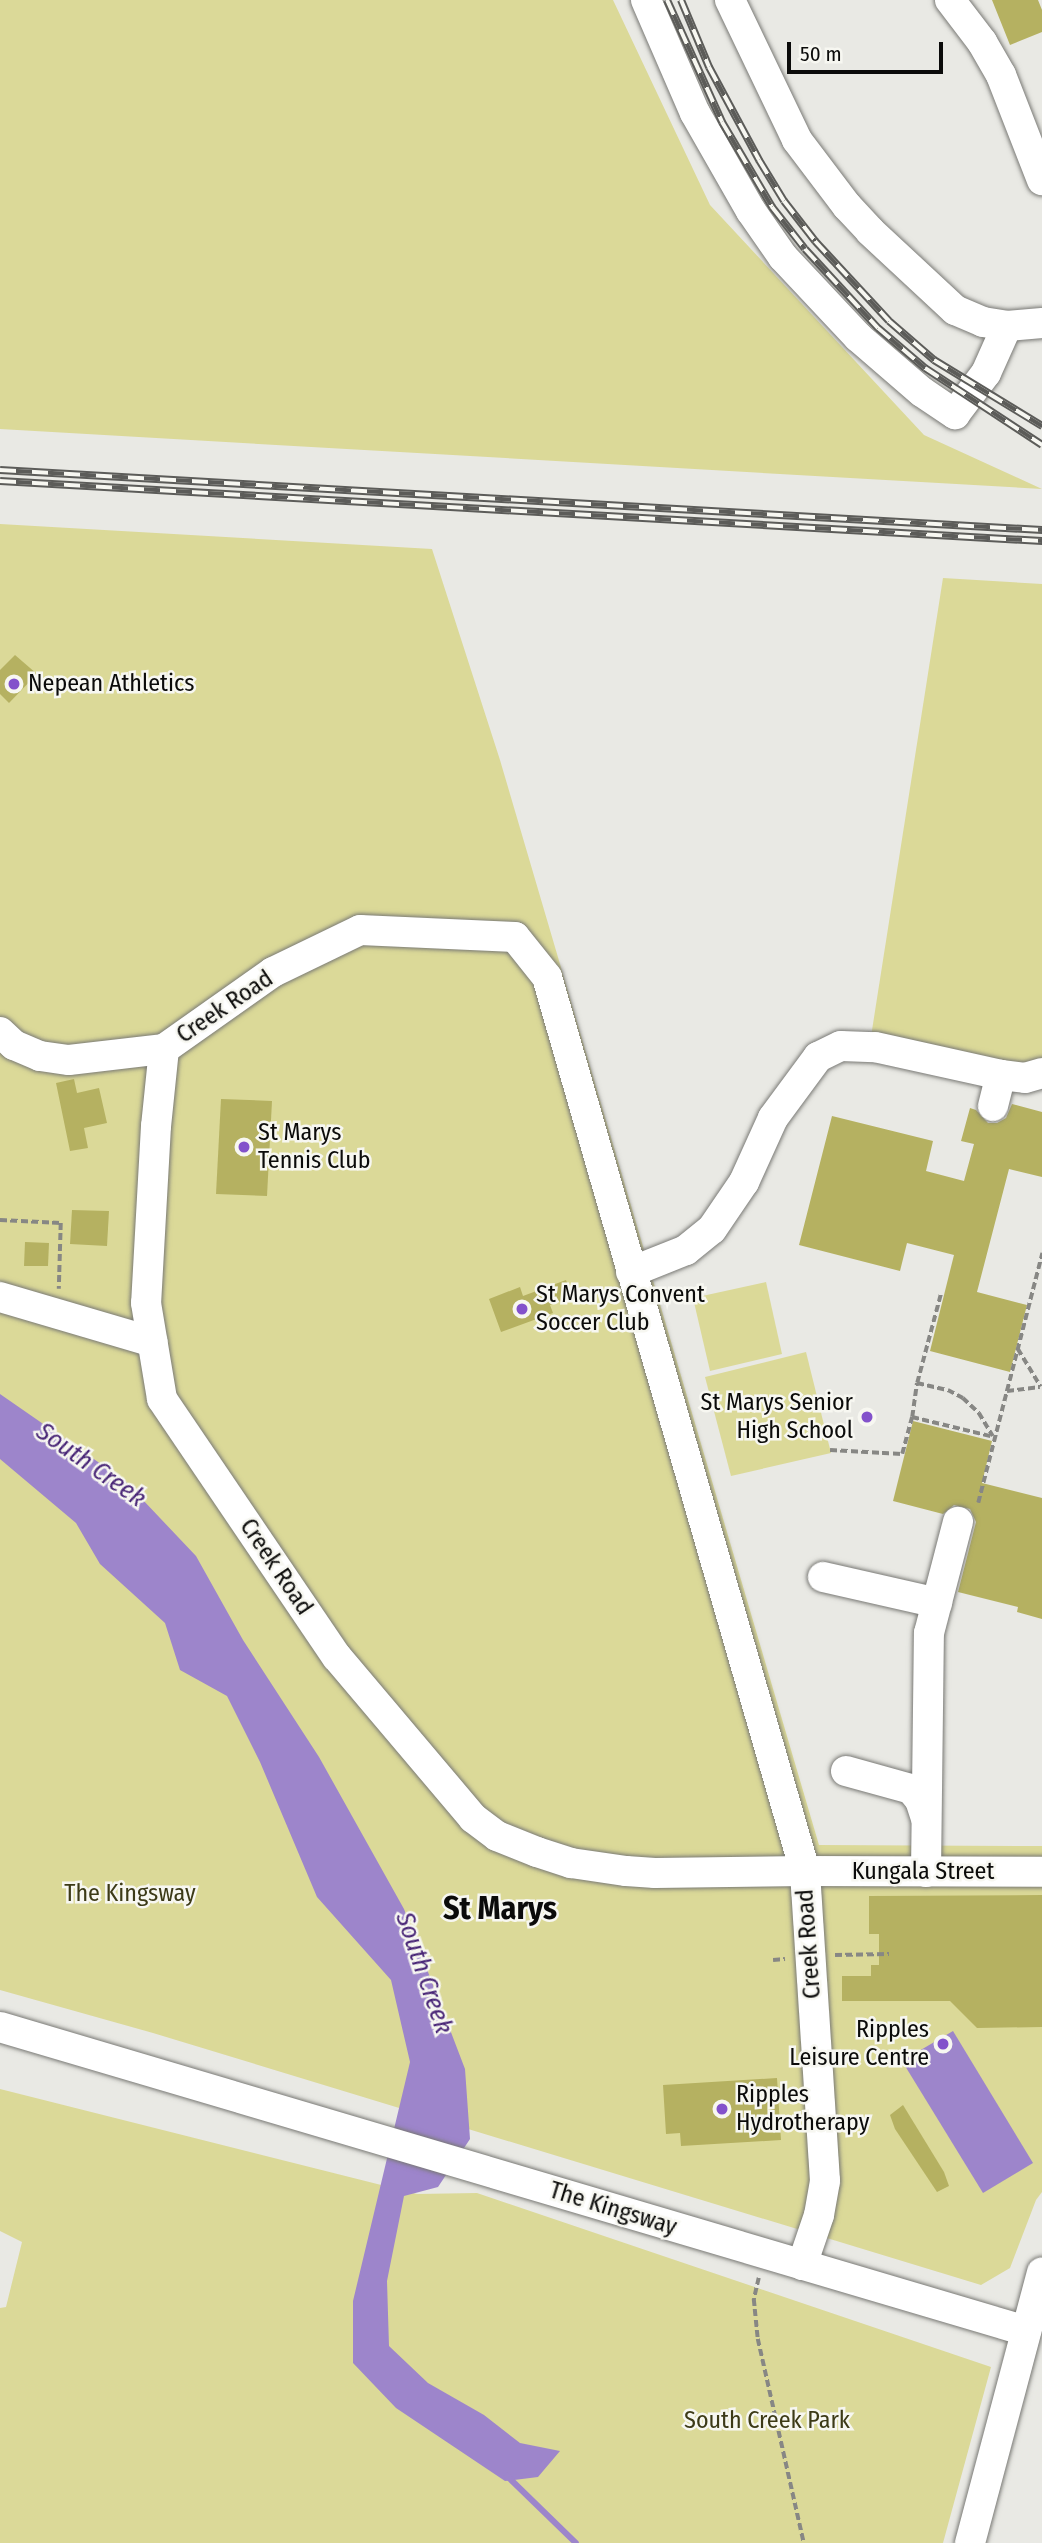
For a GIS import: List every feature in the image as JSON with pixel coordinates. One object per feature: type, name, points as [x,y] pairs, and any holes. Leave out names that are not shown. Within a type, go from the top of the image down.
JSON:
[{"type":"street","points":[[646,0],[695,113],[751,211],[783,257],[858,337],[922,393],[955,414],[986,373],[1006,326]]},
{"type":"street","points":[[730,0],[797,140],[846,206],[956,310],[983,322],[1006,326],[1042,323]]},
{"type":"street","points":[[950,0],[982,42],[1001,75],[1042,180]]},
{"type":"street","points":[[971,0],[982,42]]},
{"type":"street","name":"Creek Road","points":[[802,2265],[819,2215],[825,2181],[805,1871],[547,977],[515,937],[360,930],[273,972],[164,1049],[156,1126],[146,1303],[162,1399],[337,1657],[473,1818],[497,1836],[537,1852],[598,1868],[655,1873],[805,1871]]},
{"type":"street","points":[[0,1032],[14,1045],[40,1056],[69,1060],[164,1049]]},
{"type":"street","points":[[631,1272],[687,1250],[712,1229],[744,1182],[773,1118],[818,1056],[841,1046],[875,1047],[1000,1075],[1025,1077],[1042,1073]]},
{"type":"street","points":[[993,1107],[1000,1075]]},
{"type":"street","points":[[0,1297],[153,1342]]},
{"type":"street","points":[[926,1872],[929,1633],[968,1513]]},
{"type":"street","points":[[823,1577],[937,1603]]},
{"type":"street","points":[[846,1771],[911,1789],[920,1800],[927,1822]]},
{"type":"street","name":"Kungala Street","points":[[805,1871],[1042,1872]]},
{"type":"street","name":"The Kingsway","points":[[0,2027],[1026,2331]]},
{"type":"street","points":[[971,2543],[1042,2272]]},
{"type":"path","points":[[0,1220],[61,1223],[58,1314]]},
{"type":"path","points":[[968,1513],[995,1438],[1042,1253]]},
{"type":"path","points":[[830,1450],[902,1454],[912,1417],[917,1383],[941,1293]]},
{"type":"path","points":[[1007,1391],[1041,1386],[1017,1349]]},
{"type":"path","points":[[917,1383],[948,1390],[963,1398],[979,1413],[995,1438]]},
{"type":"path","points":[[912,1417],[995,1438]]},
{"type":"path","points":[[846,1955],[889,1954]]},
{"type":"path","points":[[773,1960],[794,1958]]},
{"type":"path","points":[[764,2254],[754,2299],[758,2339],[804,2543]]},
{"type":"green space","points":[[0,0],[613,0],[710,205],[924,435],[1042,489],[0,429]]},
{"type":"green space","points":[[0,524],[432,549],[500,760],[819,1845],[1042,1846],[1042,2192],[1036,2200],[1010,2268],[981,2285],[153,2033],[0,1990]]},
{"type":"green space","points":[[943,578],[1042,584],[1042,1066],[870,1043]]},
{"type":"green space","points":[[766,1282],[782,1354],[710,1371],[693,1298]]},
{"type":"green space","points":[[806,1352],[831,1453],[731,1476],[705,1377]]},
{"type":"green space","name":"South Creek Park","points":[[0,2089],[417,2194],[477,2193],[991,2367],[943,2543],[0,2543],[0,2308],[6,2307],[22,2242],[0,2231]]},
{"type":"water","points":[[0,1394],[124,1480],[196,1556],[243,1640],[319,1757],[404,1909],[465,2069],[470,2139],[438,2187],[404,2196],[387,2281],[389,2346],[428,2383],[484,2415],[520,2443],[560,2451],[538,2477],[505,2481],[396,2408],[353,2363],[353,2301],[410,2062],[391,1980],[317,1897],[260,1762],[227,1696],[180,1670],[165,1623],[100,1564],[76,1523],[0,1459]]},
{"type":"water","points":[[953,2031],[1033,2163],[983,2193],[902,2061]]},
{"type":"building","points":[[992,0],[1038,0],[1042,10],[1042,32],[1010,45]]},
{"type":"building","name":"Nepean Athletics","points":[[15,655],[37,674],[9,703],[0,694],[0,670]]},
{"type":"building","points":[[74,1079],[77,1093],[99,1088],[107,1123],[84,1128],[88,1148],[70,1151],[56,1083]]},
{"type":"building","name":"St Marys Tennis Club","points":[[221,1099],[272,1101],[267,1196],[216,1194]]},
{"type":"building","points":[[1012,1104],[1042,1112],[1042,1177],[1009,1169],[977,1292],[1027,1305],[1010,1372],[930,1351],[954,1255],[907,1243],[900,1271],[799,1245],[832,1116],[933,1141],[926,1171],[964,1181],[974,1144],[961,1141],[970,1108],[976,1110],[988,1123],[997,1123],[1006,1118]]},
{"type":"building","points":[[72,1210],[109,1211],[107,1246],[70,1244]]},
{"type":"building","points":[[25,1242],[49,1243],[48,1266],[24,1266]]},
{"type":"building","name":"St Marys Convent Soccer Club","points":[[566,1280],[572,1297],[550,1305],[553,1313],[501,1332],[489,1299],[520,1287],[523,1296]]},
{"type":"building","points":[[913,1421],[992,1441],[982,1483],[1042,1498],[1042,1619],[1017,1612],[1018,1607],[958,1592],[976,1522],[970,1509],[954,1505],[943,1514],[893,1501]]},
{"type":"building","points":[[1042,1895],[1042,2027],[977,2028],[950,2001],[842,2001],[842,1976],[871,1976],[871,1965],[879,1965],[879,1934],[869,1934],[869,1896]]},
{"type":"building","name":"Ripples Hydrotherapy","points":[[777,2078],[781,2140],[681,2146],[680,2133],[666,2134],[663,2085]]},
{"type":"building","points":[[903,2105],[944,2172],[949,2186],[937,2192],[895,2129],[890,2115]]},
{"type":"waterway","name":"South Creek","points":[[507,2476],[576,2543]]},
{"type":"railway","points":[[667,0],[722,122],[772,207],[805,249],[878,328],[925,368],[1042,445]]},
{"type":"railway","points":[[681,0],[709,67],[759,160],[784,201],[815,241],[889,321],[934,360],[1042,426]]},
{"type":"railway","points":[[0,470],[1042,530]]},
{"type":"railway","points":[[0,481],[1042,541]]},
{"type":"place","name":"Nepean Athletics","points":[[14,684]]},
{"type":"place","name":"St Marys Tennis Club","points":[[244,1147]]},
{"type":"place","name":"St Marys Convent Soccer Club","points":[[522,1309]]},
{"type":"place","name":"St Marys Senior High School","points":[[867,1417]]},
{"type":"place","name":"Ripples Leisure Centre","points":[[943,2044]]},
{"type":"place","name":"Ripples Hydrotherapy","points":[[722,2109]]},
{"type":"district","name":"St Marys","points":[[500,1908]]}]
